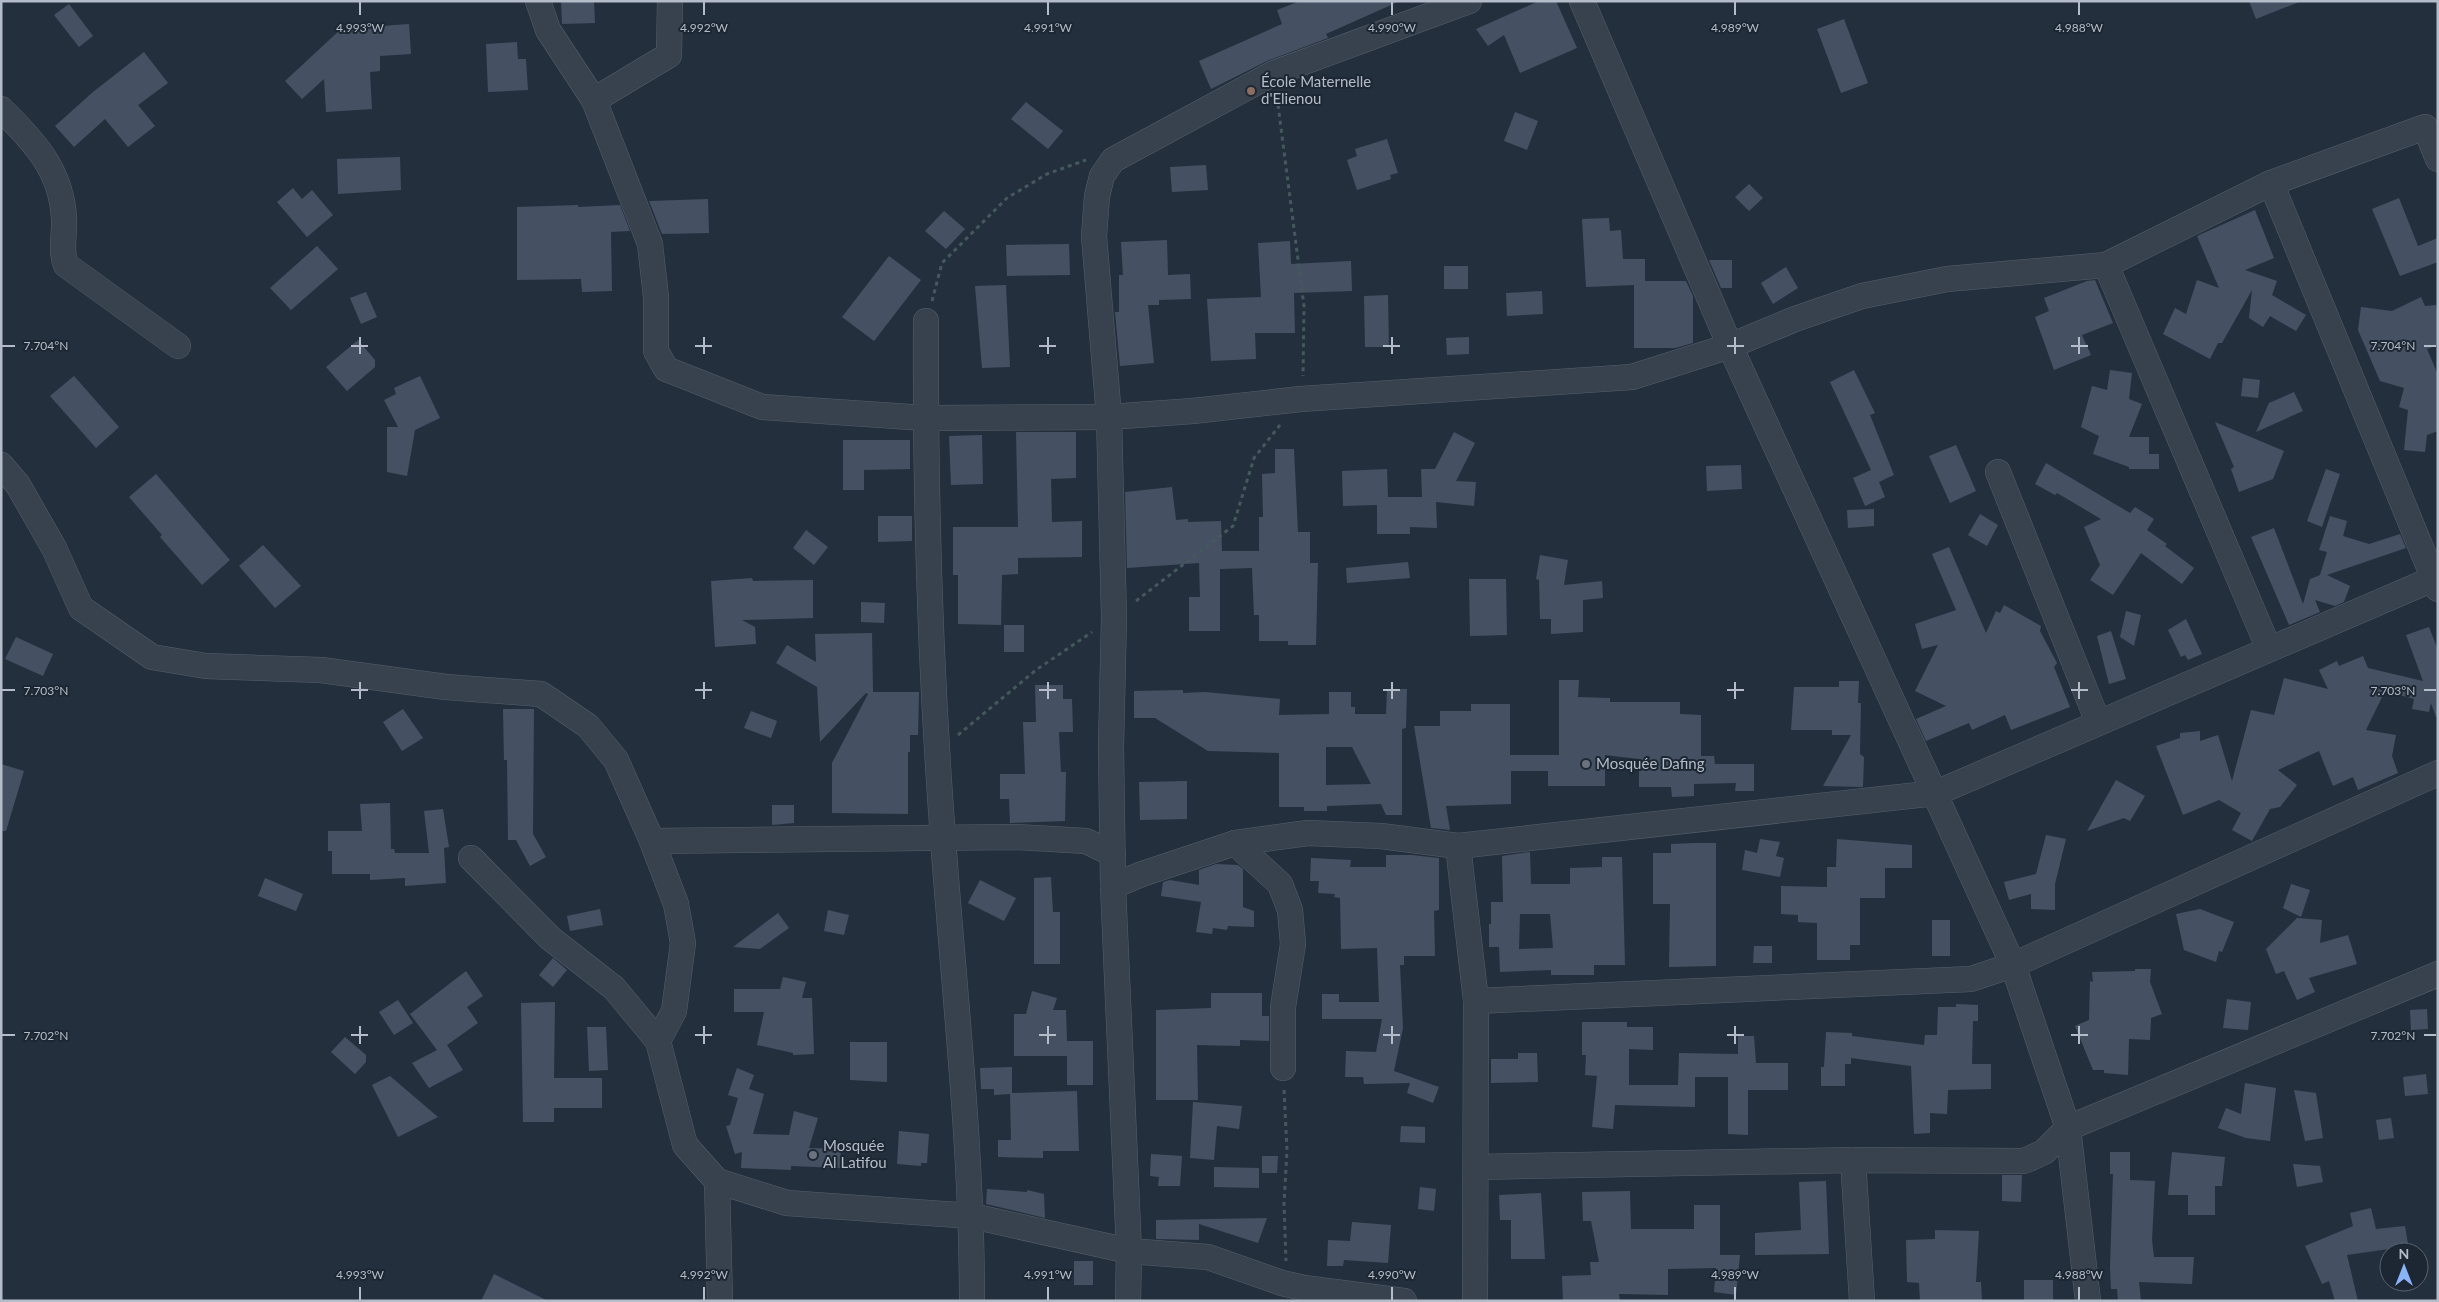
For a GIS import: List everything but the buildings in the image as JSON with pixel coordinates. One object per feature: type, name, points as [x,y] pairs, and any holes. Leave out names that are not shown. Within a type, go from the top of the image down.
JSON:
[{"type":"street","points":[[538,1],[548,30],[594,100],[650,244],[656,297],[656,352],[666,369],[762,407],[926,418],[1109,417],[1193,412],[1301,399],[1632,377],[1730,346],[1795,319],[1862,296],[1947,279],[2106,265],[2271,183],[2425,127],[2438,159]]},
{"type":"street","points":[[594,100],[669,55],[670,1]]},
{"type":"street","points":[[1128,1301],[1129,1251],[1113,886],[1111,746],[1114,617],[1109,417],[1094,236],[1097,196],[1102,176],[1113,160],[1274,73],[1469,1]]},
{"type":"street","points":[[1582,1],[1730,346],[2013,965],[2068,1128],[2088,1301]]},
{"type":"street","points":[[1,109],[20,128],[49,163],[59,188],[62,203],[64,218],[63,258],[66,265],[178,346]]},
{"type":"street","points":[[1113,886],[1142,874],[1235,843],[1308,833],[1381,836],[1458,846],[1936,793],[2269,649],[2436,584],[2271,183]]},
{"type":"street","points":[[2106,265],[2269,649]]},
{"type":"street","points":[[926,321],[926,418],[937,753],[972,1216],[972,1301]]},
{"type":"street","points":[[1,465],[18,485],[49,540],[81,608],[152,657],[206,666],[321,670],[446,687],[541,694],[588,726],[616,760],[652,841],[676,904],[683,943],[674,1011],[658,1041]]},
{"type":"street","points":[[1998,472],[2098,722]]},
{"type":"street","points":[[1476,1001],[1971,979],[2013,965],[2438,773]]},
{"type":"street","points":[[652,841],[1016,837],[1086,841],[1113,854]]},
{"type":"street","points":[[1235,843],[1280,884],[1290,910],[1293,944],[1283,1007],[1283,1068]]},
{"type":"street","points":[[1458,846],[1476,1001],[1476,1301]]},
{"type":"street","points":[[471,858],[550,938],[614,988],[658,1041],[685,1145],[717,1181],[787,1203],[972,1216],[1129,1251],[1208,1257],[1282,1283],[1304,1288],[1404,1301]]},
{"type":"street","points":[[1476,1167],[1853,1160],[2024,1161],[2044,1152],[2068,1128],[2438,974]]},
{"type":"street","points":[[1853,1160],[1862,1301]]},
{"type":"street","points":[[717,1181],[720,1301]]},
{"type":"path","points":[[937,753],[1036,670],[1114,617],[1233,526],[1254,458],[1301,399],[1305,344],[1304,306],[1274,73]]},
{"type":"path","points":[[926,321],[942,262],[1007,198],[1047,174],[1069,166],[1092,158],[1113,160]]},
{"type":"path","points":[[1282,1283],[1287,1253],[1284,1204],[1287,1150],[1283,1068]]},
{"type":"place","name":"École Maternelle d'Elienou","points":[[1251,91]]},
{"type":"place","name":"Mosquée Dafing","points":[[1586,764]]},
{"type":"place","name":"Mosquée Al Latifou","points":[[813,1155]]}]
